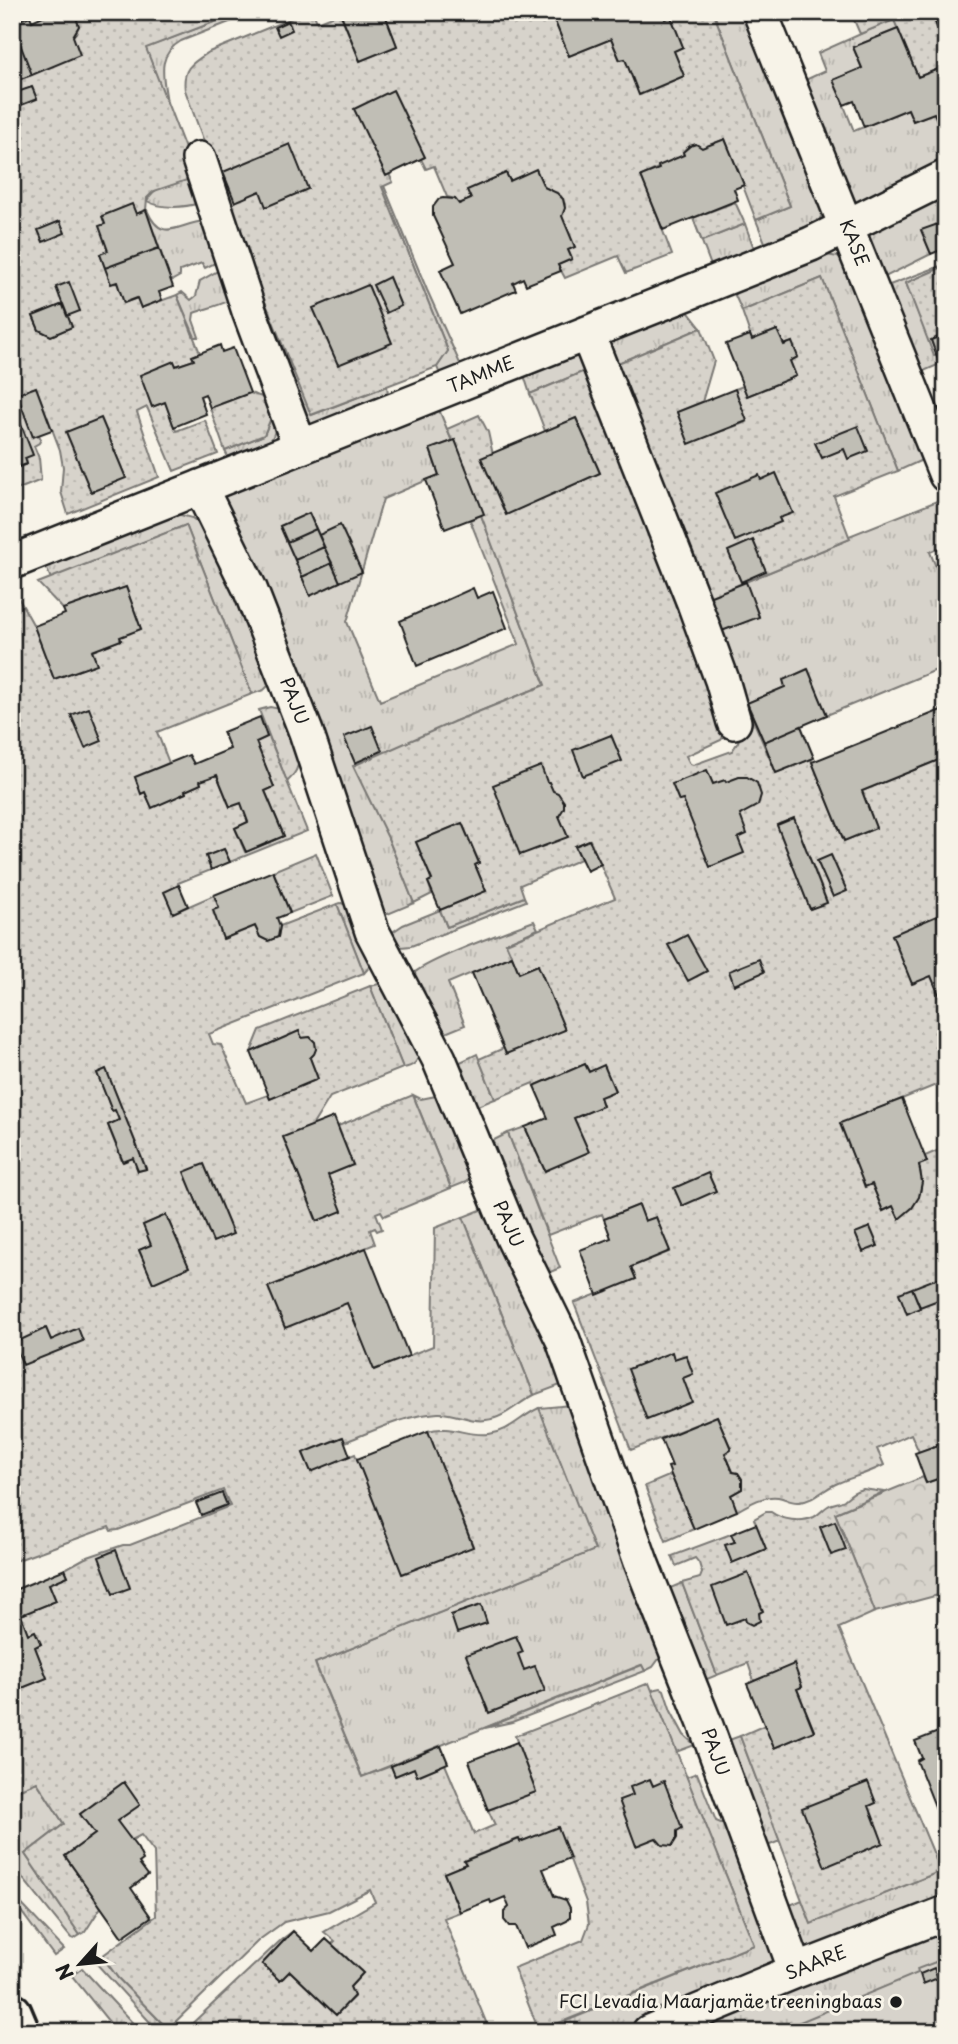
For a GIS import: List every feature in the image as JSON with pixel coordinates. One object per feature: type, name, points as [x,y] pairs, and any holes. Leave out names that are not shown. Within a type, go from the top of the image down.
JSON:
[{"type":"street","name":"KASE","points":[[760,12],[946,475]]},
{"type":"street","points":[[199,159],[249,311],[300,447]]},
{"type":"street","name":"TAMME","points":[[12,562],[811,244],[946,177]]},
{"type":"street","points":[[587,333],[694,603],[734,722]]},
{"type":"street","name":"PAJU","points":[[200,487],[250,589],[306,732],[372,931],[439,1059],[513,1238],[563,1340],[641,1562],[706,1726],[796,1971]]},
{"type":"street","name":"SAARE","points":[[649,2032],[946,1913]]},
{"type":"street","points":[[12,2013],[20,2032]]},
{"type":"green space","points":[[63,12],[240,12],[146,48],[196,177],[154,191],[147,198],[146,210],[136,214],[132,205],[102,216],[108,251],[100,254],[111,283],[117,282],[124,303],[137,298],[141,308],[177,295],[200,353],[193,356],[194,360],[176,366],[174,362],[141,375],[152,407],[165,402],[176,431],[205,420],[218,454],[174,471],[147,407],[137,412],[159,477],[68,514],[61,492],[63,467],[60,450],[36,387],[17,394],[41,439],[34,446],[39,458],[41,480],[19,489],[12,472],[12,469],[27,464],[20,422],[12,425],[12,82],[32,75],[76,33],[79,26],[76,18],[65,17]],"holes":[[[63,304],[72,327],[51,336],[39,330],[33,316]]]},
{"type":"green space","points":[[240,12],[255,12],[181,41],[167,54],[163,76],[167,103],[145,48]]},
{"type":"green space","points":[[307,12],[313,12],[317,22],[340,13],[360,61],[397,46],[384,12],[489,12],[493,20],[514,12],[551,12],[569,56],[611,39],[620,60],[625,59],[640,95],[684,76],[674,51],[683,47],[671,17],[665,19],[663,12],[713,12],[790,206],[756,220],[725,139],[702,148],[696,144],[686,148],[684,155],[642,176],[672,255],[626,273],[618,256],[565,278],[558,265],[572,259],[562,216],[565,204],[561,196],[544,187],[536,170],[510,181],[506,173],[468,190],[471,199],[459,204],[455,199],[447,197],[434,166],[426,169],[421,159],[389,174],[393,182],[382,187],[448,351],[437,367],[311,415],[242,245],[184,83],[190,67],[209,52]]},
{"type":"green space","points":[[713,12],[747,12],[822,208],[817,226],[768,250],[756,220],[790,206]]},
{"type":"green space","points":[[946,12],[946,66],[918,77],[894,20],[860,34],[851,13]]},
{"type":"green space","points":[[894,19],[898,29],[853,47],[862,68],[834,80],[854,131],[908,109],[913,121],[934,113],[946,126],[946,162],[857,204],[853,203],[803,81],[825,71],[818,53]]},
{"type":"green space","points":[[208,156],[312,415],[387,386],[389,401],[309,430]]},
{"type":"green space","points":[[195,177],[199,203],[173,207],[147,201],[150,195],[161,187]]},
{"type":"green space","points":[[384,186],[462,368],[441,377],[437,367],[448,351],[382,187]]},
{"type":"green space","points":[[946,189],[946,226],[940,229],[938,224],[922,231],[931,254],[883,278],[863,234]]},
{"type":"green space","points":[[735,202],[745,224],[702,241],[693,218]]},
{"type":"green space","points":[[146,210],[159,227],[165,229],[205,221],[209,228],[235,297],[194,313],[193,320],[199,337],[195,337],[177,295],[182,292],[191,300],[196,296],[200,281],[221,269],[220,264],[215,263],[205,268],[202,263],[180,271],[180,276],[171,281]]},
{"type":"green space","points":[[693,218],[702,241],[745,224],[756,254],[713,271]]},
{"type":"green space","points":[[821,254],[838,257],[845,264],[922,455],[922,460],[898,471],[822,278],[742,311],[733,291]]},
{"type":"green space","points":[[946,264],[946,334],[931,340],[937,356],[934,356],[906,283]]},
{"type":"green space","points":[[943,265],[906,283],[940,364],[917,374],[884,287]]},
{"type":"green space","points":[[822,278],[898,471],[834,496],[850,539],[706,598],[616,370],[618,363],[701,328],[714,361],[702,402],[677,412],[689,443],[747,422],[735,389],[743,386],[747,396],[796,376],[790,361],[792,342],[784,345],[777,330],[752,340],[742,311]]},
{"type":"green space","points":[[686,309],[701,328],[618,363],[616,370],[607,340]]},
{"type":"green space","points":[[579,352],[587,370],[530,394],[523,372]]},
{"type":"green space","points":[[587,370],[711,684],[725,734],[721,740],[686,756],[690,764],[732,751],[738,742],[745,717],[751,715],[776,773],[811,759],[844,841],[876,828],[862,791],[946,757],[946,1081],[840,1124],[865,1186],[872,1184],[883,1211],[893,1206],[899,1218],[912,1207],[919,1196],[922,1182],[919,1165],[927,1162],[925,1156],[946,1147],[946,1442],[919,1452],[911,1434],[877,1449],[884,1465],[838,1483],[804,1501],[767,1497],[737,1511],[731,1495],[742,1489],[742,1479],[738,1473],[733,1472],[725,1453],[731,1449],[717,1416],[631,1450],[574,1303],[636,1279],[631,1267],[669,1252],[656,1217],[645,1221],[639,1205],[604,1219],[602,1214],[548,1235],[508,1133],[525,1127],[545,1171],[574,1118],[603,1106],[600,1097],[615,1090],[604,1066],[589,1072],[585,1064],[495,1099],[479,1059],[504,1048],[538,965],[519,973],[506,943],[615,898],[590,840],[575,846],[581,859],[520,885],[524,897],[447,927],[440,910],[486,891],[475,865],[479,862],[462,823],[416,842],[432,880],[428,882],[432,894],[414,903],[388,838],[353,766],[545,685],[455,440],[452,441],[447,429],[479,415],[488,432],[506,514],[600,473],[576,418],[545,431],[530,394]],"holes":[[[794,818],[827,902],[810,909],[777,825]]]},
{"type":"green space","points":[[250,393],[262,397],[271,418],[264,435],[225,451],[210,408]]},
{"type":"green space","points":[[262,397],[269,399],[276,421],[270,442],[229,459],[225,451],[264,435],[271,418]]},
{"type":"green space","points":[[437,405],[452,441],[430,449],[439,475],[383,499],[347,622],[380,701],[519,644],[470,520],[481,515],[545,685],[453,722],[388,838],[414,903],[383,916],[223,500],[224,493]],"holes":[[[309,513],[340,582],[310,595],[280,526]]]},
{"type":"green space","points":[[941,501],[946,510],[946,545],[930,552],[946,592],[946,666],[827,715],[807,669],[784,680],[785,687],[747,703],[751,715],[745,717],[735,697],[726,661],[691,568],[690,558],[719,632],[759,616],[745,582],[850,539],[849,536]]},
{"type":"green space","points":[[173,513],[192,518],[209,531],[273,681],[264,690],[252,694],[186,525],[51,579],[45,564]]},
{"type":"green space","points":[[186,525],[252,694],[157,732],[169,763],[135,777],[152,807],[186,793],[185,791],[201,784],[200,781],[217,775],[230,807],[241,803],[248,822],[235,828],[245,852],[284,836],[265,791],[274,787],[256,742],[267,737],[261,717],[307,831],[230,862],[224,849],[206,856],[211,870],[178,883],[173,913],[214,895],[219,908],[213,911],[224,939],[255,926],[260,937],[268,941],[278,937],[280,926],[337,904],[364,973],[209,1034],[213,1044],[221,1045],[246,1103],[268,1095],[270,1099],[318,1079],[310,1058],[316,1048],[310,1037],[302,1038],[299,1031],[251,1052],[260,1030],[370,986],[403,1068],[330,1097],[312,1126],[284,1137],[316,1220],[328,1175],[353,1165],[338,1126],[413,1095],[451,1188],[384,1216],[381,1211],[376,1213],[382,1229],[370,1230],[375,1244],[269,1287],[347,1303],[375,1369],[433,1346],[435,1228],[463,1217],[534,1395],[493,1419],[480,1421],[444,1413],[426,1414],[345,1442],[342,1437],[303,1453],[311,1471],[355,1454],[403,1574],[473,1546],[428,1431],[444,1429],[481,1434],[496,1433],[539,1408],[595,1550],[315,1663],[362,1777],[391,1766],[395,1776],[414,1768],[418,1776],[445,1764],[474,1834],[495,1825],[488,1810],[536,1792],[515,1736],[649,1683],[754,1945],[539,2031],[514,1968],[583,1940],[589,1924],[586,1902],[558,1828],[520,1842],[518,1839],[465,1860],[466,1864],[444,1873],[460,1912],[444,1918],[490,2032],[183,2032],[293,1931],[262,1964],[290,1971],[336,2014],[354,1997],[350,1987],[363,1973],[332,1944],[335,1941],[324,1932],[375,1902],[370,1890],[329,1911],[284,1922],[259,1940],[168,2029],[118,1978],[102,1956],[156,1916],[154,1852],[141,1835],[130,1841],[117,1821],[139,1805],[124,1783],[80,1814],[95,1834],[65,1856],[101,1907],[85,1932],[80,1935],[25,1854],[64,1824],[37,1782],[12,1792],[12,1692],[47,1678],[35,1647],[41,1644],[35,1631],[28,1634],[21,1615],[56,1601],[49,1584],[68,1576],[65,1569],[85,1558],[130,1545],[230,1506],[223,1490],[118,1530],[111,1531],[109,1527],[12,1562],[12,940],[17,938],[12,925],[12,594],[15,592],[34,626],[54,679],[96,664],[92,651],[141,629],[126,587],[63,609],[38,583]],"holes":[[[106,1069],[146,1168],[146,1169],[138,1171],[133,1158],[122,1161],[108,1125],[119,1120],[115,1110],[112,1110],[97,1073]],[[166,1215],[188,1267],[153,1282],[139,1250],[151,1245],[143,1225]]]},
{"type":"green space","points":[[270,707],[288,715],[298,743],[299,764],[287,782],[259,710]]},
{"type":"green space","points":[[316,853],[333,896],[290,913],[273,871]]},
{"type":"green space","points":[[524,897],[526,901],[411,946],[401,947],[391,933],[403,925],[440,910],[447,927]]},
{"type":"green space","points":[[337,904],[347,905],[372,964],[364,973]]},
{"type":"green space","points":[[534,921],[538,929],[506,943],[512,956],[448,983],[465,1025],[443,1034],[411,976],[431,963]]},
{"type":"green space","points":[[384,983],[422,1049],[411,1066],[403,1068],[370,986]]},
{"type":"green space","points":[[477,1054],[495,1099],[475,1107],[454,1065]]},
{"type":"green space","points":[[413,1095],[421,1099],[441,1095],[475,1173],[466,1182],[451,1188]]},
{"type":"green space","points":[[508,1133],[560,1268],[541,1276],[492,1141]]},
{"type":"green space","points":[[488,1207],[566,1383],[534,1395],[463,1217]]},
{"type":"green space","points":[[571,1405],[661,1656],[653,1667],[645,1671],[641,1665],[362,1777],[315,1663],[594,1550],[539,1408]]},
{"type":"green space","points":[[671,1475],[694,1529],[666,1541],[645,1486]]},
{"type":"green space","points":[[946,1476],[946,1593],[875,1612],[835,1513],[923,1477],[926,1483]]},
{"type":"green space","points":[[863,1489],[884,1492],[835,1513],[875,1612],[839,1628],[941,1871],[811,1924],[740,1736],[765,1725],[774,1748],[814,1731],[797,1689],[802,1686],[793,1665],[754,1681],[748,1663],[717,1675],[682,1583],[700,1578],[702,1573],[699,1563],[695,1558],[676,1566],[672,1556],[731,1534],[735,1542],[726,1545],[733,1562],[766,1549],[754,1519],[766,1512],[792,1520],[809,1519]]},
{"type":"green space","points":[[682,1583],[717,1675],[700,1682],[668,1589]]},
{"type":"green space","points":[[642,1665],[645,1671],[512,1722],[485,1728]]},
{"type":"green space","points":[[661,1688],[684,1735],[695,1745],[676,1752],[652,1690]]},
{"type":"green space","points":[[740,1736],[780,1841],[760,1849],[726,1741]]},
{"type":"green space","points":[[697,1773],[716,1821],[730,1827],[776,1963],[623,2032],[539,2032],[754,1945],[686,1777]]},
{"type":"green space","points":[[37,1782],[64,1824],[25,1854],[80,1935],[74,1939],[12,1865],[12,1792]]},
{"type":"green space","points":[[946,1869],[946,1897],[809,1949],[804,1948],[785,1907],[802,1900],[811,1923]]},
{"type":"green space","points":[[12,1895],[64,1949],[54,1956],[12,1899]]},
{"type":"green space","points":[[946,1927],[946,2032],[677,2032]]},
{"type":"green space","points":[[102,1956],[118,1978],[168,2029],[165,2032],[159,2032],[94,1961]]},
{"type":"green space","name":"FCI Levadia Maarjamäe treeningbaas","points":[[946,1958],[946,2032],[776,2032],[918,1973],[917,1969]]},
{"type":"green space","points":[[82,1968],[141,2032],[117,2032],[72,1976]]},
{"type":"building","points":[[52,12],[63,12],[65,17],[76,18],[79,26],[73,36],[80,55],[32,75],[12,23],[30,16],[32,21]]},
{"type":"building","points":[[340,12],[384,12],[397,46],[360,61]]},
{"type":"building","points":[[551,12],[663,12],[665,19],[671,17],[683,47],[674,51],[684,76],[639,95],[625,59],[620,60],[611,39],[569,56]]},
{"type":"building","points":[[931,12],[946,12],[946,35],[941,37]]},
{"type":"building","points":[[288,21],[292,30],[279,36],[275,27]]},
{"type":"building","points":[[12,23],[32,75],[12,82]]},
{"type":"building","points":[[898,29],[918,77],[946,66],[946,126],[940,128],[934,113],[913,121],[908,109],[864,127],[854,101],[844,105],[833,80],[862,68],[853,47]]},
{"type":"building","points":[[32,87],[37,99],[19,106],[14,93]]},
{"type":"building","points":[[393,90],[425,157],[386,176],[354,109]]},
{"type":"building","points":[[725,139],[744,185],[734,189],[738,200],[663,230],[641,176],[684,155],[683,152],[690,146],[696,144],[702,148]]},
{"type":"building","points":[[290,144],[308,189],[266,207],[260,191],[235,202],[223,172]]},
{"type":"building","points":[[536,169],[544,187],[563,199],[565,208],[562,216],[575,247],[568,250],[572,259],[558,265],[561,271],[526,285],[523,278],[513,283],[516,290],[460,314],[440,270],[455,263],[433,216],[433,207],[443,198],[455,199],[459,204],[471,199],[467,190],[506,173],[510,181]]},
{"type":"building","points":[[132,204],[136,214],[146,210],[159,248],[105,268],[100,254],[108,251],[99,226],[105,224],[102,216]]},
{"type":"building","points":[[60,221],[65,233],[43,242],[38,230]]},
{"type":"building","points":[[938,224],[940,229],[946,226],[946,248],[931,254],[921,230]]},
{"type":"building","points":[[159,248],[173,287],[159,292],[162,300],[141,308],[137,298],[124,303],[117,282],[111,284],[105,268]]},
{"type":"building","points":[[389,277],[401,306],[386,313],[373,285]]},
{"type":"building","points":[[69,282],[80,311],[67,316],[56,287]]},
{"type":"building","points":[[368,285],[392,343],[338,365],[313,308]]},
{"type":"building","points":[[63,304],[72,327],[51,336],[39,330],[33,316]]},
{"type":"building","points":[[777,330],[784,345],[792,342],[798,357],[790,361],[796,376],[747,396],[726,344],[750,335],[752,340]]},
{"type":"building","points":[[946,334],[946,363],[940,365],[931,340]]},
{"type":"building","points":[[220,345],[222,352],[233,348],[250,393],[210,408],[205,394],[200,396],[206,414],[174,427],[165,402],[152,407],[140,375],[174,361],[176,366],[194,360],[192,356]]},
{"type":"building","points":[[36,387],[52,430],[33,437],[17,394]]},
{"type":"building","points":[[735,389],[747,421],[689,444],[677,412]]},
{"type":"building","points":[[101,418],[126,478],[91,492],[66,432]]},
{"type":"building","points":[[576,418],[600,473],[506,515],[481,458]]},
{"type":"building","points":[[20,422],[33,455],[25,458],[27,464],[12,469],[12,425]]},
{"type":"building","points":[[858,426],[868,451],[848,459],[844,449],[822,458],[815,443]]},
{"type":"building","points":[[455,440],[484,514],[445,529],[426,480],[439,475],[430,449]]},
{"type":"building","points":[[776,473],[793,513],[779,518],[781,522],[735,541],[715,493],[759,475],[761,480]]},
{"type":"building","points":[[309,513],[316,529],[287,542],[280,526]]},
{"type":"building","points":[[340,525],[362,572],[340,582],[319,535]]},
{"type":"building","points":[[316,529],[324,547],[295,560],[287,542]]},
{"type":"building","points":[[753,540],[766,571],[741,582],[728,551]]},
{"type":"building","points":[[324,547],[332,563],[302,577],[295,560]]},
{"type":"building","points":[[332,563],[340,582],[310,596],[302,577]]},
{"type":"building","points":[[746,582],[759,617],[719,632],[706,598]]},
{"type":"building","points":[[126,587],[141,629],[92,651],[97,664],[54,679],[34,626],[65,614],[63,609]]},
{"type":"building","points":[[473,588],[477,598],[493,591],[507,628],[417,666],[400,621]]},
{"type":"building","points":[[808,669],[827,715],[764,742],[747,703],[785,687],[783,680]]},
{"type":"building","points":[[89,708],[102,741],[85,748],[71,715]]},
{"type":"building","points":[[946,708],[946,757],[862,791],[876,828],[844,841],[812,762]]},
{"type":"building","points":[[260,717],[267,737],[256,742],[274,787],[265,791],[284,836],[246,852],[235,828],[248,822],[241,803],[230,807],[217,775],[200,781],[201,784],[185,791],[186,793],[152,808],[145,792],[141,794],[135,777],[189,755],[194,764],[230,749],[223,732]]},
{"type":"building","points":[[372,726],[382,751],[355,763],[344,737]]},
{"type":"building","points":[[801,726],[814,758],[776,773],[764,742]]},
{"type":"building","points":[[611,735],[622,761],[583,776],[573,750]]},
{"type":"building","points":[[541,766],[547,782],[564,802],[559,816],[568,837],[520,855],[493,785]]},
{"type":"building","points":[[707,770],[713,784],[747,777],[757,783],[761,795],[758,805],[740,815],[747,834],[738,838],[744,853],[710,867],[683,800],[679,801],[672,784]]},
{"type":"building","points":[[794,818],[827,903],[810,909],[777,825]]},
{"type":"building","points":[[462,823],[479,863],[475,865],[486,891],[440,910],[428,882],[432,880],[416,842]]},
{"type":"building","points":[[589,840],[601,864],[587,871],[575,846]]},
{"type":"building","points":[[224,849],[230,862],[211,870],[206,856]]},
{"type":"building","points":[[831,855],[847,891],[833,897],[817,861]]},
{"type":"building","points":[[273,871],[290,913],[277,918],[280,926],[278,937],[268,941],[260,937],[255,926],[223,939],[213,910],[219,908],[214,895]]},
{"type":"building","points":[[179,885],[188,906],[173,913],[164,892]]},
{"type":"building","points":[[946,912],[945,1009],[931,976],[912,984],[892,935]]},
{"type":"building","points":[[687,935],[707,971],[688,981],[668,945]]},
{"type":"building","points":[[512,956],[519,973],[538,965],[565,1030],[506,1054],[472,973]]},
{"type":"building","points":[[759,959],[764,972],[734,985],[729,971]]},
{"type":"building","points":[[299,1031],[302,1038],[310,1037],[315,1042],[316,1049],[310,1058],[318,1079],[270,1099],[251,1052]]},
{"type":"building","points":[[585,1064],[589,1072],[604,1065],[615,1091],[600,1097],[603,1106],[574,1118],[589,1152],[545,1171],[525,1127],[548,1118],[534,1086]]},
{"type":"building","points":[[106,1069],[146,1169],[138,1171],[133,1158],[123,1162],[108,1125],[119,1120],[115,1110],[112,1111],[97,1073]]},
{"type":"building","points":[[902,1099],[927,1162],[919,1165],[922,1182],[919,1197],[912,1208],[899,1219],[893,1206],[883,1211],[872,1184],[865,1187],[840,1123]]},
{"type":"building","points":[[334,1117],[353,1165],[328,1175],[342,1211],[317,1221],[283,1137]]},
{"type":"building","points":[[204,1164],[233,1234],[213,1242],[184,1172]]},
{"type":"building","points":[[708,1173],[716,1191],[682,1206],[674,1188]]},
{"type":"building","points":[[639,1205],[645,1221],[656,1217],[670,1251],[631,1267],[636,1279],[597,1295],[580,1250],[611,1238],[604,1219]]},
{"type":"building","points":[[166,1215],[189,1267],[153,1283],[139,1250],[151,1245],[143,1225]]},
{"type":"building","points":[[870,1227],[878,1246],[863,1252],[855,1233]]},
{"type":"building","points":[[366,1248],[409,1356],[374,1370],[347,1303],[285,1328],[268,1287]]},
{"type":"building","points":[[943,1276],[946,1282],[946,1297],[920,1307],[912,1288]]},
{"type":"building","points":[[912,1288],[920,1308],[907,1314],[899,1293]]},
{"type":"building","points":[[46,1328],[51,1340],[78,1328],[83,1341],[23,1365],[14,1343]]},
{"type":"building","points":[[672,1352],[674,1359],[686,1355],[693,1374],[683,1378],[692,1402],[647,1420],[628,1369]]},
{"type":"building","points":[[717,1416],[731,1449],[725,1453],[733,1472],[738,1473],[742,1479],[742,1489],[731,1495],[737,1511],[694,1529],[668,1467],[672,1466],[661,1439]]},
{"type":"building","points":[[428,1431],[473,1547],[402,1574],[357,1459]]},
{"type":"building","points":[[343,1437],[350,1456],[311,1472],[303,1453]]},
{"type":"building","points":[[946,1442],[946,1476],[926,1483],[915,1453]]},
{"type":"building","points":[[222,1493],[227,1505],[201,1515],[196,1503]]},
{"type":"building","points":[[835,1521],[846,1550],[831,1555],[820,1527]]},
{"type":"building","points":[[756,1524],[766,1549],[732,1563],[725,1545],[735,1542],[731,1534]]},
{"type":"building","points":[[116,1550],[130,1588],[113,1594],[99,1557]]},
{"type":"building","points":[[65,1569],[68,1576],[49,1584],[56,1601],[21,1615],[28,1634],[35,1631],[41,1644],[35,1647],[47,1678],[12,1692],[12,1591]]},
{"type":"building","points":[[748,1573],[763,1611],[759,1613],[760,1621],[752,1625],[746,1622],[745,1618],[726,1625],[712,1587]]},
{"type":"building","points":[[481,1605],[487,1623],[457,1633],[451,1615]]},
{"type":"building","points":[[516,1636],[523,1652],[518,1654],[524,1670],[535,1666],[545,1691],[489,1713],[466,1655]]},
{"type":"building","points":[[794,1664],[802,1687],[797,1689],[814,1731],[774,1748],[747,1684]]},
{"type":"building","points":[[946,1729],[946,1811],[938,1814],[917,1761],[922,1758],[915,1741]]},
{"type":"building","points":[[517,1742],[536,1792],[488,1810],[469,1761]]},
{"type":"building","points":[[441,1746],[448,1763],[417,1776],[414,1768],[395,1776],[391,1766]]},
{"type":"building","points":[[650,1779],[653,1786],[664,1781],[682,1828],[677,1831],[677,1838],[672,1846],[662,1845],[656,1838],[636,1846],[619,1800],[633,1795],[630,1787]]},
{"type":"building","points":[[124,1782],[140,1805],[117,1821],[143,1860],[139,1863],[148,1875],[131,1888],[151,1917],[122,1937],[65,1856],[95,1834],[80,1814]]},
{"type":"building","points":[[868,1782],[876,1803],[869,1806],[883,1843],[825,1867],[802,1808]]},
{"type":"building","points":[[558,1827],[570,1858],[543,1869],[554,1896],[566,1900],[570,1908],[567,1921],[554,1927],[557,1935],[525,1948],[516,1926],[509,1926],[504,1920],[504,1912],[509,1907],[505,1897],[460,1912],[444,1873],[466,1864],[464,1861]]},
{"type":"building","points":[[293,1931],[314,1951],[326,1939],[363,1973],[350,1987],[354,1996],[336,2015],[290,1971],[280,1981],[262,1964]]},
{"type":"building","points":[[934,1968],[938,1978],[923,1984],[920,1974]]},
{"type":"place","name":"FCI Levadia Maarjamäe treeningbaas","points":[[896,2002]]}]
